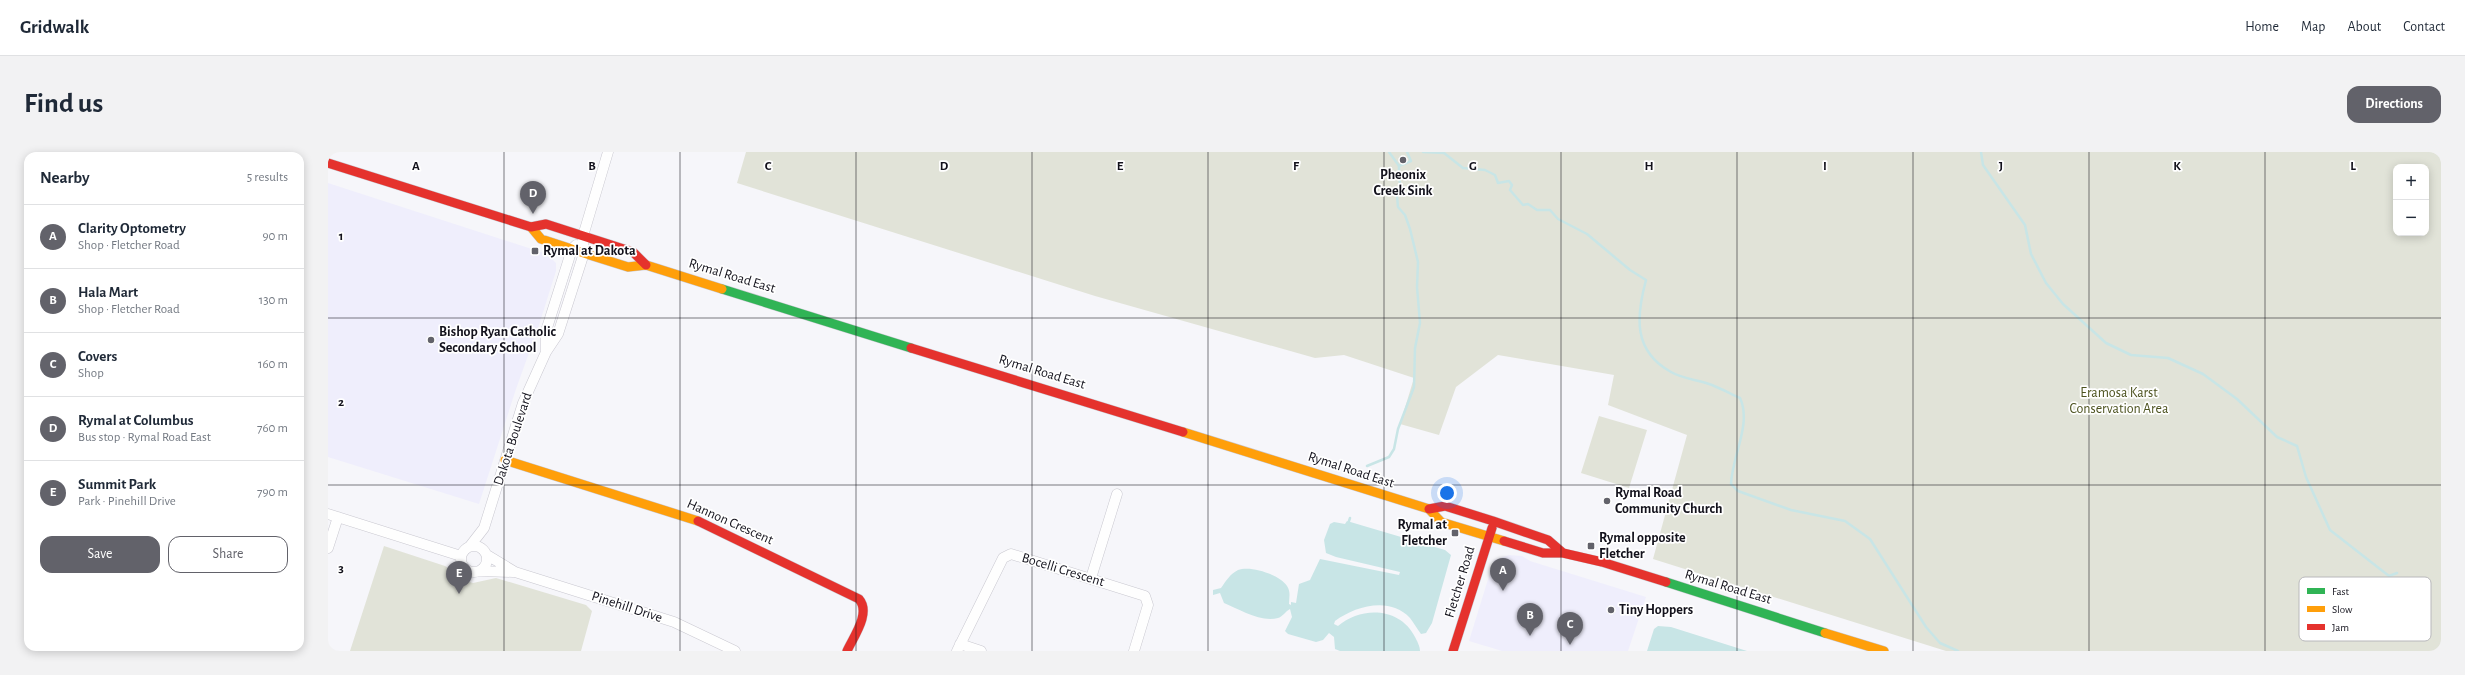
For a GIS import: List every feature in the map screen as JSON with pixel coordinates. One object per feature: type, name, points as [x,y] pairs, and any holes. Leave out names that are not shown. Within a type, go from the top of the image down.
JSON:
[{"type":"main road","name":"Rymal Road East","points":[[328,163],[531,227],[546,224],[633,252],[646,265]]},
{"type":"main road","name":"Rymal Road East","points":[[531,227],[541,239],[584,254],[628,267],[646,265],[1429,509],[1445,506],[1548,540],[1563,553]]},
{"type":"main road","name":"Hannon Crescent","points":[[505,460],[694,519],[859,599],[864,605],[865,612],[847,651]]},
{"type":"main road","name":"Rymal Road East","points":[[1429,509],[1441,522],[1543,553],[1563,553],[1602,562],[1884,651]]},
{"type":"main road","name":"Fletcher Road","points":[[1453,651],[1493,522]]},
{"type":"street","points":[[583,236],[608,152]]},
{"type":"street","name":"Dakota Boulevard","points":[[546,352],[546,331],[572,249],[583,236]]},
{"type":"street","name":"Dakota Boulevard","points":[[470,546],[484,528],[523,403],[546,352],[558,334],[584,254],[583,236]]},
{"type":"street","points":[[1092,578],[1118,494]]},
{"type":"street","points":[[328,548],[333,515],[461,556]]},
{"type":"street","name":"Dakota Boulevard","points":[[484,528],[486,553]]},
{"type":"street","points":[[470,546],[478,546],[486,553],[486,566],[480,571],[468,571],[462,564],[461,556],[464,550],[470,546]]},
{"type":"street","name":"Pinehill Drive","points":[[486,553],[515,572],[674,622],[735,651]]},
{"type":"street","name":"Bocelli Crescent","points":[[958,648],[1006,555],[1015,554],[1141,593],[1147,598],[1148,606],[1134,651]]},
{"type":"street","name":"Pinehill Drive","points":[[480,571],[515,572]]},
{"type":"street","points":[[958,648],[981,651]]},
{"type":"shaded area","name":"Bishop Ryan Catholic Secondary School","points":[[328,183],[547,254],[556,263],[556,271],[539,325],[516,389],[479,504],[328,457]]},
{"type":"shaded area","points":[[1509,555],[1522,556],[1530,561],[1646,597],[1628,651],[1502,651],[1469,641],[1494,560]]},
{"type":"green space","name":"Eramosa Karst Conservation Area","points":[[746,152],[2441,152],[2441,651],[1946,651],[1653,559],[1687,435],[1608,405],[1614,375],[1498,355],[1456,387],[1439,435],[1400,424],[1414,378],[1344,355],[1315,358],[1095,296],[737,183]]},
{"type":"green space","points":[[1599,416],[1647,430],[1629,488],[1581,473]]},
{"type":"green space","points":[[384,546],[445,566],[466,581],[473,583],[496,578],[586,605],[592,611],[581,651],[350,651]]},
{"type":"water","points":[[1347,521],[1445,550],[1451,555],[1432,623],[1426,633],[1421,634],[1410,618],[1402,611],[1383,605],[1352,611],[1335,621],[1334,624],[1338,626],[1358,615],[1369,613],[1390,615],[1400,620],[1408,627],[1420,647],[1420,651],[1340,651],[1335,649],[1334,637],[1329,633],[1323,640],[1316,642],[1288,634],[1285,631],[1292,617],[1290,609],[1278,618],[1264,619],[1250,615],[1224,603],[1220,593],[1213,595],[1213,590],[1221,588],[1228,578],[1235,572],[1238,570],[1250,569],[1265,572],[1283,582],[1289,590],[1289,604],[1291,605],[1291,602],[1296,603],[1299,584],[1310,580],[1320,559],[1399,575],[1400,572],[1336,557],[1326,553],[1324,540],[1330,524],[1334,522],[1345,524]]},
{"type":"water","points":[[1658,626],[1671,627],[1747,651],[1647,651],[1654,629]]},
{"type":"waterway","points":[[1367,466],[1389,457],[1394,449],[1398,429],[1414,387],[1415,348],[1420,323],[1417,287],[1418,262],[1405,215],[1398,207],[1397,196],[1402,190],[1399,179],[1399,166],[1389,152]]},
{"type":"waterway","points":[[1399,166],[1411,161],[1407,152]]},
{"type":"waterway","points":[[1423,152],[1444,153],[1463,168],[1485,170],[1495,175],[1498,183],[1509,181],[1512,185],[1510,190],[1523,205],[1528,204],[1537,210],[1550,210],[1558,219],[1587,234],[1630,270],[1646,280],[1640,307],[1639,320],[1640,332],[1650,354],[1659,364],[1671,372],[1712,385],[1740,398],[1744,418],[1743,429],[1732,473],[1731,484],[1738,491],[1791,510],[1845,521],[1870,539],[1926,627],[1940,643],[1958,651]]},
{"type":"waterway","points":[[1981,152],[1983,165],[2025,225],[2031,254],[2046,283],[2063,304],[2106,343],[2131,355],[2168,358],[2203,374],[2237,399],[2277,437],[2297,446],[2306,477],[2330,530],[2389,576],[2397,573]]},
{"type":"traffic: fast","points":[[722,289],[911,348]]},
{"type":"traffic: fast","points":[[1666,582],[1825,633]]},
{"type":"traffic: slow","points":[[531,227],[541,239],[593,256],[628,267],[646,265],[722,289]]},
{"type":"traffic: slow","points":[[1183,432],[1429,509],[1441,522],[1504,541]]},
{"type":"traffic: slow","points":[[505,460],[698,521]]},
{"type":"traffic: slow","points":[[1825,633],[1884,651]]},
{"type":"traffic: jam","points":[[328,163],[531,227],[546,224],[633,252],[646,265]]},
{"type":"traffic: jam","points":[[911,348],[1183,432]]},
{"type":"traffic: jam","points":[[1429,509],[1445,506],[1493,521],[1548,540],[1563,553]]},
{"type":"traffic: jam","points":[[698,521],[859,599],[863,611],[862,618],[857,632],[847,651]]},
{"type":"traffic: jam","points":[[1453,651],[1492,528]]},
{"type":"traffic: jam","points":[[1504,541],[1543,553],[1563,553],[1602,562],[1666,582]]},
{"type":"place","name":"Pheonix Creek Sink","points":[[1403,160]]},
{"type":"place","name":"Rymal at Columbus","points":[[533,214]]},
{"type":"place","name":"Rymal at Dakota","points":[[535,251]]},
{"type":"place","name":"Bishop Ryan Catholic Secondary School","points":[[431,340]]},
{"type":"place","name":"Rymal Road Community Church","points":[[1607,501]]},
{"type":"place","name":"Rymal at Fletcher","points":[[1455,533]]},
{"type":"place","name":"Rymal opposite Fletcher","points":[[1591,546]]},
{"type":"place","name":"Clarity Optometry","points":[[1503,591]]},
{"type":"place","name":"Summit Park","points":[[459,594]]},
{"type":"place","name":"Tiny Hoppers","points":[[1611,610]]},
{"type":"place","name":"Hala Mart","points":[[1530,636]]},
{"type":"place","name":"Covers","points":[[1570,645]]}]
